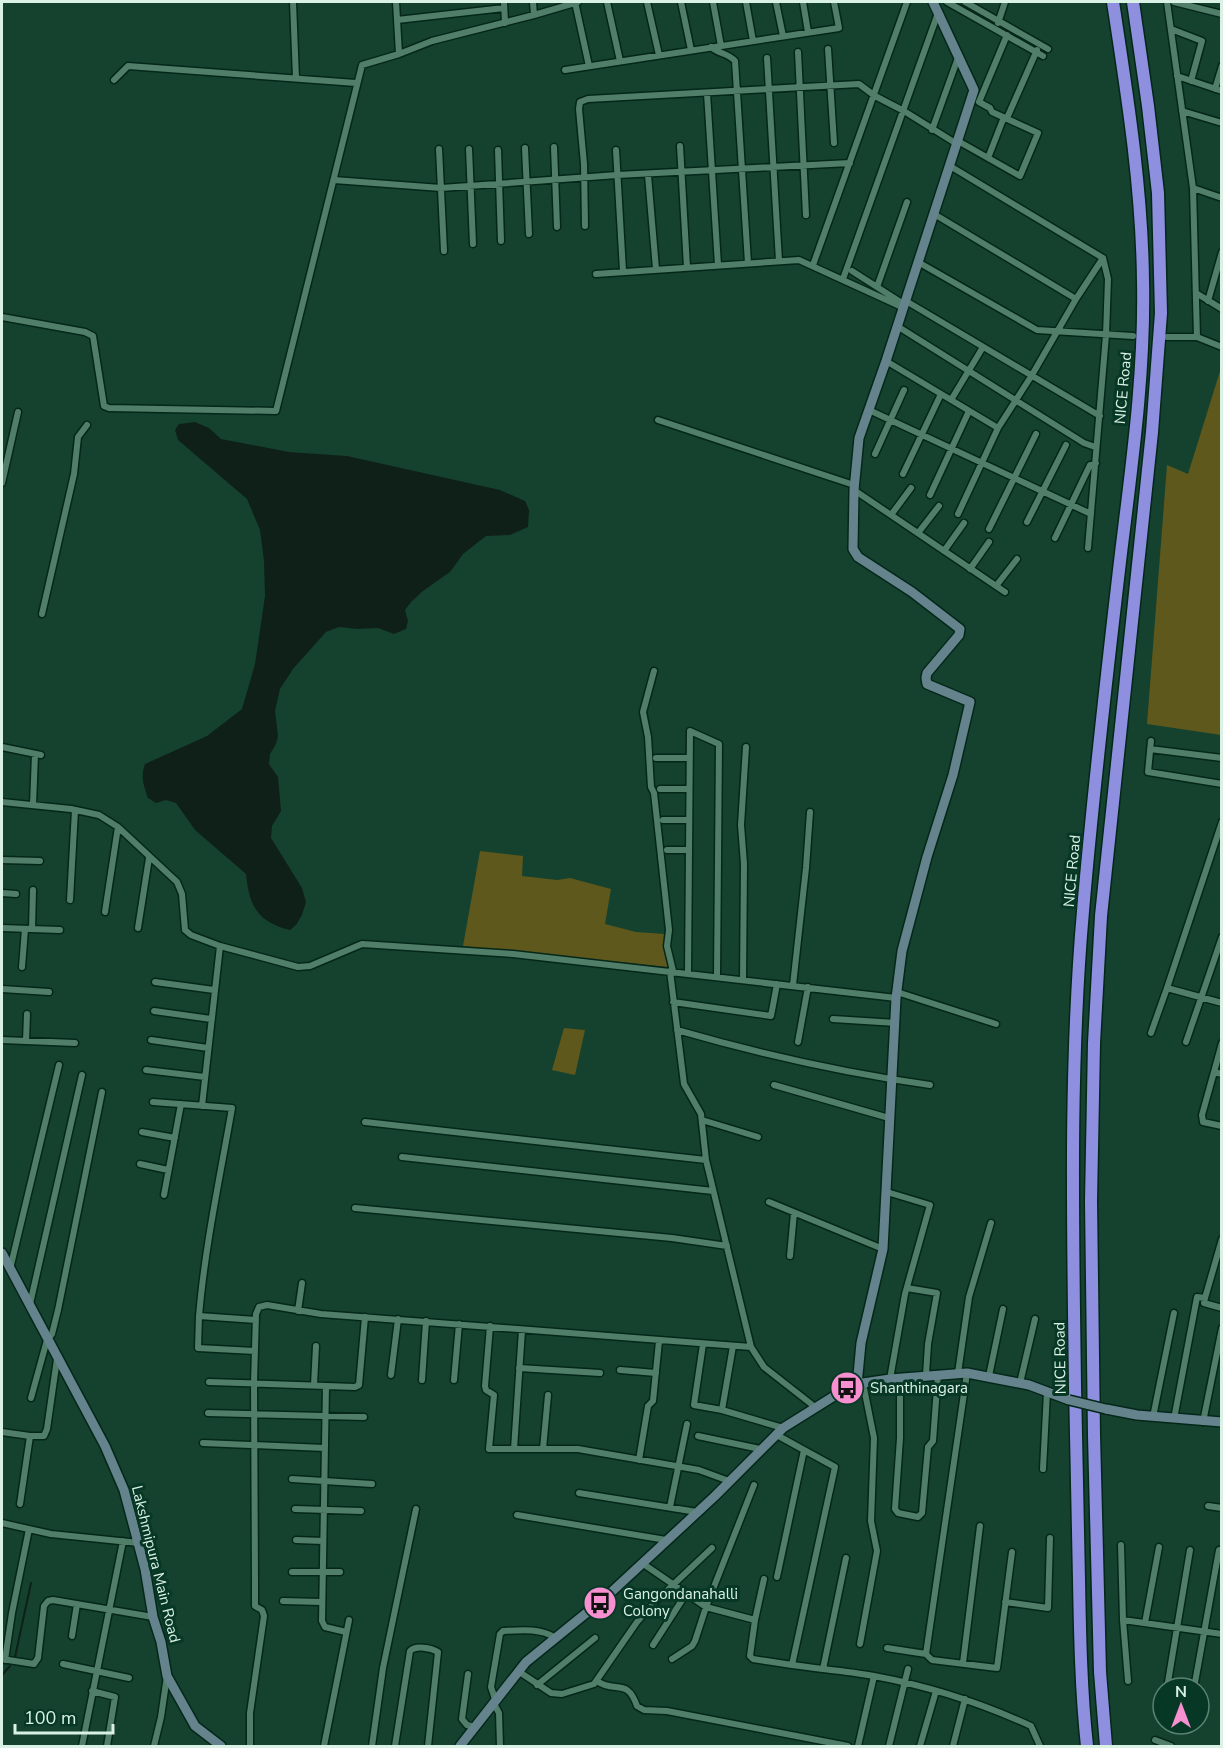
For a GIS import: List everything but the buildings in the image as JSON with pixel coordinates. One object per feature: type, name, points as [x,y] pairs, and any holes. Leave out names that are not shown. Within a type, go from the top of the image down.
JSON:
[{"type":"highway","name":"NICE Road","points":[[1087,1746],[1081,1674],[1072,1202],[1077,986],[1090,836],[1135,430],[1143,313],[1139,193],[1129,104],[1113,2]]},
{"type":"highway","points":[[1106,1746],[1100,1672],[1090,1201],[1094,1043],[1101,916],[1152,432],[1161,313],[1158,193],[1150,116],[1133,2]]},
{"type":"street","points":[[294,2],[296,78]]},
{"type":"street","points":[[396,2],[399,54]]},
{"type":"street","points":[[533,2],[534,15]]},
{"type":"street","points":[[2,317],[85,332],[93,336],[104,406],[109,408],[276,411],[362,65],[432,41],[534,15],[572,2],[589,66]]},
{"type":"street","points":[[607,2],[620,62]]},
{"type":"street","points":[[647,2],[658,56]]},
{"type":"street","points":[[681,2],[691,51]]},
{"type":"street","points":[[713,2],[721,46]]},
{"type":"street","points":[[746,2],[753,41]]},
{"type":"street","points":[[776,2],[783,36]]},
{"type":"street","points":[[803,2],[808,33]]},
{"type":"street","points":[[565,70],[838,28],[834,2]]},
{"type":"street","points":[[813,265],[907,2]]},
{"type":"street","points":[[585,226],[580,102],[588,99],[859,84],[932,130],[1020,176],[1038,133],[1005,118],[979,102],[933,2]]},
{"type":"street","points":[[947,2],[1043,56]]},
{"type":"street","points":[[967,13],[968,2],[1048,49]]},
{"type":"street","points":[[995,29],[1005,2]]},
{"type":"street","points":[[1167,2],[1193,188],[1197,337]]},
{"type":"street","points":[[1174,2],[1221,14]]},
{"type":"street","points":[[397,20],[504,5],[505,22]]},
{"type":"street","points":[[843,279],[938,12]]},
{"type":"street","points":[[1170,29],[1202,41],[1191,81]]},
{"type":"street","points":[[860,1644],[877,1551],[871,1521],[874,1438],[860,1384],[861,1343],[883,1249],[889,1118],[902,951],[953,775],[970,702],[927,684],[926,678],[927,672],[959,634],[960,629],[912,592],[858,557],[853,549],[854,487],[859,438],[957,143],[976,97],[1007,35]]},
{"type":"street","points":[[988,158],[1040,44]]},
{"type":"street","points":[[711,47],[718,53],[730,55],[735,61],[748,263]]},
{"type":"street","points":[[828,49],[834,143]]},
{"type":"street","points":[[798,52],[806,215]]},
{"type":"street","points":[[932,130],[959,55]]},
{"type":"street","points":[[767,58],[779,261]]},
{"type":"street","points":[[114,80],[128,66],[356,83]]},
{"type":"street","points":[[1177,76],[1218,90],[1221,66]]},
{"type":"street","points":[[707,93],[718,265]]},
{"type":"street","points":[[1182,111],[1221,123]]},
{"type":"street","points":[[680,146],[687,267]]},
{"type":"street","points":[[554,147],[557,227]]},
{"type":"street","points":[[525,148],[529,234]]},
{"type":"street","points":[[439,149],[444,251]]},
{"type":"street","points":[[469,149],[473,244]]},
{"type":"street","points":[[498,150],[501,241]]},
{"type":"street","points":[[616,150],[623,271]]},
{"type":"street","points":[[334,180],[441,188],[617,175],[850,163]]},
{"type":"street","points":[[950,166],[1103,258],[1108,279],[1106,335],[1088,548]]},
{"type":"street","points":[[648,175],[656,269]]},
{"type":"street","points":[[1193,188],[1221,198]]},
{"type":"street","points":[[876,287],[908,202]]},
{"type":"street","points":[[934,214],[1076,299]]},
{"type":"street","points":[[1208,301],[1221,252]]},
{"type":"street","points":[[958,514],[998,428],[1103,258]]},
{"type":"street","points":[[596,274],[799,260],[905,305]]},
{"type":"street","points":[[918,262],[1037,330],[1133,336]]},
{"type":"street","points":[[852,272],[905,305],[983,347],[1100,416]]},
{"type":"street","points":[[1196,293],[1221,309]]},
{"type":"street","points":[[897,326],[1084,443],[1095,447]]},
{"type":"street","points":[[1167,337],[1197,337],[1221,347]]},
{"type":"street","points":[[951,400],[983,347]]},
{"type":"street","points":[[886,361],[998,428]]},
{"type":"street","points":[[875,454],[904,390]]},
{"type":"street","points":[[903,474],[941,394]]},
{"type":"street","points":[[869,410],[1091,514]]},
{"type":"street","points":[[930,495],[969,411]]},
{"type":"street","points":[[2,483],[18,412]]},
{"type":"street","points":[[658,420],[854,487],[918,534],[1005,592]]},
{"type":"street","points":[[42,614],[74,474],[78,437],[87,425]]},
{"type":"street","points":[[989,529],[1012,478],[1036,434]]},
{"type":"street","points":[[1027,522],[1066,445]]},
{"type":"street","points":[[1055,538],[1090,465],[1096,463]]},
{"type":"street","points":[[891,515],[911,488]]},
{"type":"street","points":[[918,534],[939,506]]},
{"type":"street","points":[[944,551],[964,523]]},
{"type":"street","points":[[970,569],[989,543]]},
{"type":"street","points":[[996,586],[1017,559]]},
{"type":"street","points":[[654,671],[643,712],[648,737],[651,787],[654,793],[661,849],[669,930],[667,946],[684,1084],[701,1114],[706,1160],[750,1347],[764,1367],[816,1407]]},
{"type":"street","points":[[688,973],[690,731],[719,744],[717,976]]},
{"type":"street","points":[[1151,741],[1148,772],[1221,784]]},
{"type":"street","points":[[2,747],[38,755],[33,805]]},
{"type":"street","points":[[742,980],[744,864],[741,825],[746,747]]},
{"type":"street","points":[[1150,748],[1221,758]]},
{"type":"street","points":[[656,758],[690,758]]},
{"type":"street","points":[[660,789],[689,789]]},
{"type":"street","points":[[2,802],[99,815],[118,827],[177,882],[182,894],[185,930],[191,935],[220,946],[298,967],[310,966],[362,944],[513,954],[777,984],[897,995],[996,1024]]},
{"type":"street","points":[[70,900],[75,810]]},
{"type":"street","points":[[793,985],[810,812]]},
{"type":"street","points":[[663,820],[689,820]]},
{"type":"street","points":[[1151,1033],[1221,822]]},
{"type":"street","points":[[105,912],[118,827]]},
{"type":"street","points":[[667,850],[689,850]]},
{"type":"street","points":[[138,928],[149,858]]},
{"type":"street","points":[[2,860],[39,861]]},
{"type":"street","points":[[22,968],[33,890]]},
{"type":"street","points":[[2,893],[16,894]]},
{"type":"street","points":[[2,928],[60,930]]},
{"type":"street","points":[[1186,1042],[1221,936]]},
{"type":"street","points":[[202,1106],[220,946]]},
{"type":"street","points":[[155,982],[214,990]]},
{"type":"street","points":[[673,1002],[771,1016],[777,984]]},
{"type":"street","points":[[798,1042],[808,987]]},
{"type":"street","points":[[1167,988],[1221,1003]]},
{"type":"street","points":[[2,989],[49,992]]},
{"type":"street","points":[[154,1011],[211,1019]]},
{"type":"street","points":[[26,1041],[27,1014]]},
{"type":"street","points":[[833,1019],[896,1023]]},
{"type":"street","points":[[677,1030],[774,1055],[892,1080],[930,1085]]},
{"type":"street","points":[[2,1040],[75,1043]]},
{"type":"street","points":[[151,1040],[208,1048]]},
{"type":"street","points":[[1221,1043],[1202,1115],[1203,1122],[1221,1126]]},
{"type":"street","points":[[10,1270],[59,1065]]},
{"type":"street","points":[[146,1070],[205,1077]]},
{"type":"street","points":[[1214,1072],[1221,1074]]},
{"type":"street","points":[[30,1304],[82,1075]]},
{"type":"street","points":[[774,1085],[889,1118]]},
{"type":"street","points":[[31,1398],[58,1310],[102,1092]]},
{"type":"street","points":[[153,1102],[232,1108],[202,1280],[198,1348],[255,1351]]},
{"type":"street","points":[[164,1195],[181,1104]]},
{"type":"street","points":[[702,1120],[758,1137]]},
{"type":"street","points":[[365,1122],[706,1160]]},
{"type":"street","points":[[142,1132],[175,1137]]},
{"type":"street","points":[[402,1157],[713,1191]]},
{"type":"street","points":[[140,1164],[168,1170]]},
{"type":"street","points":[[887,1192],[930,1205],[907,1288],[895,1378],[900,1438],[895,1509],[898,1513],[918,1517],[922,1513],[928,1447],[933,1441],[938,1374]]},
{"type":"street","points":[[769,1202],[883,1249]]},
{"type":"street","points":[[355,1208],[672,1238],[727,1246]]},
{"type":"street","points":[[790,1256],[794,1213]]},
{"type":"street","points":[[926,1654],[962,1373],[969,1297],[991,1223]]},
{"type":"street","points":[[1221,1239],[1204,1303],[1221,1308]]},
{"type":"street","name":"Lakshmipura Main Road","points":[[2,1253],[114,1464],[139,1543],[167,1676],[195,1726],[221,1746]]},
{"type":"street","points":[[298,1311],[302,1283]]},
{"type":"street","points":[[907,1288],[937,1293],[928,1344],[927,1375]]},
{"type":"street","points":[[1174,1419],[1197,1297],[1205,1298]]},
{"type":"street","points":[[250,1746],[250,1713],[264,1616],[262,1610],[255,1606],[254,1383],[256,1320],[259,1307],[267,1305],[298,1311],[365,1317],[750,1347]]},
{"type":"street","points":[[989,1376],[1003,1309]]},
{"type":"street","points":[[1154,1417],[1174,1312]]},
{"type":"street","points":[[200,1316],[256,1320]]},
{"type":"street","points":[[209,1382],[355,1387],[359,1385],[365,1317]]},
{"type":"street","points":[[392,1375],[398,1319]]},
{"type":"street","points":[[1020,1383],[1035,1319]]},
{"type":"street","points":[[422,1380],[426,1321]]},
{"type":"street","points":[[454,1380],[459,1324]]},
{"type":"street","points":[[490,1326],[485,1386],[486,1390],[494,1395],[489,1449],[578,1449],[699,1470],[729,1481]]},
{"type":"street","points":[[1203,1422],[1221,1328]]},
{"type":"street","points":[[514,1449],[522,1330]]},
{"type":"street","points":[[639,1460],[648,1406],[653,1401],[659,1341]]},
{"type":"street","points":[[703,1344],[693,1405],[722,1410],[783,1428]]},
{"type":"street","points":[[314,1385],[316,1346]]},
{"type":"street","points":[[722,1410],[733,1346]]},
{"type":"street","points":[[2,1432],[44,1436],[48,1430],[57,1359]]},
{"type":"street","points":[[519,1368],[600,1373]]},
{"type":"street","points":[[620,1370],[656,1373]]},
{"type":"street","points":[[460,1746],[526,1662],[606,1597],[697,1512],[775,1434],[847,1388],[895,1378],[962,1373],[1020,1383],[1069,1400],[1106,1409],[1154,1417],[1221,1422]]},
{"type":"street","points":[[326,1386],[322,1624],[325,1627],[346,1632]]},
{"type":"street","points":[[1043,1469],[1047,1392]]},
{"type":"street","points":[[543,1449],[548,1395]]},
{"type":"street","points":[[207,1413],[364,1417]]},
{"type":"street","points":[[670,1507],[687,1424]]},
{"type":"street","points":[[775,1434],[835,1467],[792,1665]]},
{"type":"street","points":[[20,1504],[30,1436]]},
{"type":"street","points":[[698,1436],[760,1449]]},
{"type":"street","points":[[203,1443],[325,1448]]},
{"type":"street","points":[[777,1577],[804,1450]]},
{"type":"street","points":[[292,1479],[372,1484]]},
{"type":"street","points":[[672,1659],[692,1646],[695,1641],[754,1485]]},
{"type":"street","points":[[579,1493],[697,1512]]},
{"type":"street","points":[[1208,1506],[1221,1508]]},
{"type":"street","points":[[295,1509],[361,1511]]},
{"type":"street","points":[[372,1746],[383,1668],[416,1509]]},
{"type":"street","points":[[517,1515],[666,1540]]},
{"type":"street","points":[[2,1523],[51,1534],[139,1543]]},
{"type":"street","points":[[963,1664],[980,1526]]},
{"type":"street","points":[[29,1529],[3,1660],[34,1664],[38,1658],[44,1606],[48,1601],[153,1617]]},
{"type":"street","points":[[1005,1602],[1048,1608],[1050,1538]]},
{"type":"street","points":[[296,1540],[323,1541]]},
{"type":"street","points":[[82,1746],[123,1541]]},
{"type":"street","points":[[1121,1545],[1123,1620],[1128,1681]]},
{"type":"street","points":[[1145,1623],[1160,1547]]},
{"type":"street","points":[[518,1671],[551,1694],[562,1694],[584,1688],[597,1681],[637,1622],[712,1548]]},
{"type":"street","points":[[1169,1676],[1190,1550]]},
{"type":"street","points":[[1196,1676],[1219,1550]]},
{"type":"street","points":[[887,1648],[926,1654],[932,1660],[997,1668],[1012,1552]]},
{"type":"street","points":[[823,1669],[846,1558]]},
{"type":"street","points":[[642,1563],[706,1607],[755,1620]]},
{"type":"street","points":[[292,1572],[340,1572]]},
{"type":"street","points":[[764,1579],[750,1656],[753,1659],[874,1676],[936,1690],[965,1699],[1031,1726],[1040,1746]]},
{"type":"street","points":[[653,1645],[686,1594]]},
{"type":"street","points":[[283,1601],[322,1602]]},
{"type":"street","points":[[72,1636],[77,1604]]},
{"type":"street","points":[[324,1746],[349,1620]]},
{"type":"street","points":[[1123,1620],[1221,1634]]},
{"type":"street","points":[[500,1746],[500,1713],[491,1687],[500,1634],[503,1631],[533,1631],[548,1633],[555,1638]]},
{"type":"street","points":[[537,1685],[595,1638]]},
{"type":"street","points":[[395,1746],[410,1651],[416,1648],[438,1652],[428,1746]]},
{"type":"street","points":[[63,1664],[129,1678]]},
{"type":"street","points":[[889,1746],[908,1669]]},
{"type":"street","points":[[468,1674],[462,1719],[467,1725],[475,1727]]},
{"type":"street","points":[[154,1746],[167,1676]]},
{"type":"street","points":[[858,1746],[874,1676]]},
{"type":"street","points":[[597,1681],[604,1685],[619,1686],[629,1690],[637,1706],[644,1710],[667,1711],[848,1746]]},
{"type":"street","points":[[920,1746],[936,1690]]},
{"type":"street","points":[[92,1691],[115,1697],[107,1746]]},
{"type":"street","points":[[953,1746],[965,1699]]},
{"type":"street","points":[[1155,1740],[1171,1746]]},
{"type":"shaded area","points":[[1221,368],[1221,735],[1147,724],[1167,465],[1188,474]]},
{"type":"shaded area","points":[[195,422],[209,428],[221,439],[289,452],[347,456],[500,490],[525,501],[529,510],[528,527],[510,535],[486,536],[463,554],[450,572],[411,602],[405,610],[408,621],[406,629],[394,634],[378,628],[339,627],[326,632],[293,669],[280,689],[275,711],[278,736],[270,754],[269,764],[278,777],[281,811],[272,826],[271,838],[302,888],[306,902],[302,915],[290,930],[279,927],[262,917],[249,895],[246,874],[195,830],[176,803],[166,800],[156,803],[148,798],[143,781],[145,764],[207,736],[242,709],[255,664],[265,596],[260,530],[247,499],[178,440],[175,430],[179,424]]},
{"type":"shaded area","points":[[480,851],[523,856],[522,876],[557,880],[570,878],[611,889],[605,924],[636,932],[664,934],[668,967],[463,946]]},
{"type":"shaded area","points":[[564,1028],[585,1030],[575,1075],[552,1070]]},
{"type":"waterway","points":[[15,1657],[31,1583]]},
{"type":"waterway","points":[[2,1675],[10,1666]]},
{"type":"place","name":"Shanthinagara","points":[[847,1388]]},
{"type":"place","name":"Gangondanahalli Colony","points":[[600,1603]]}]
